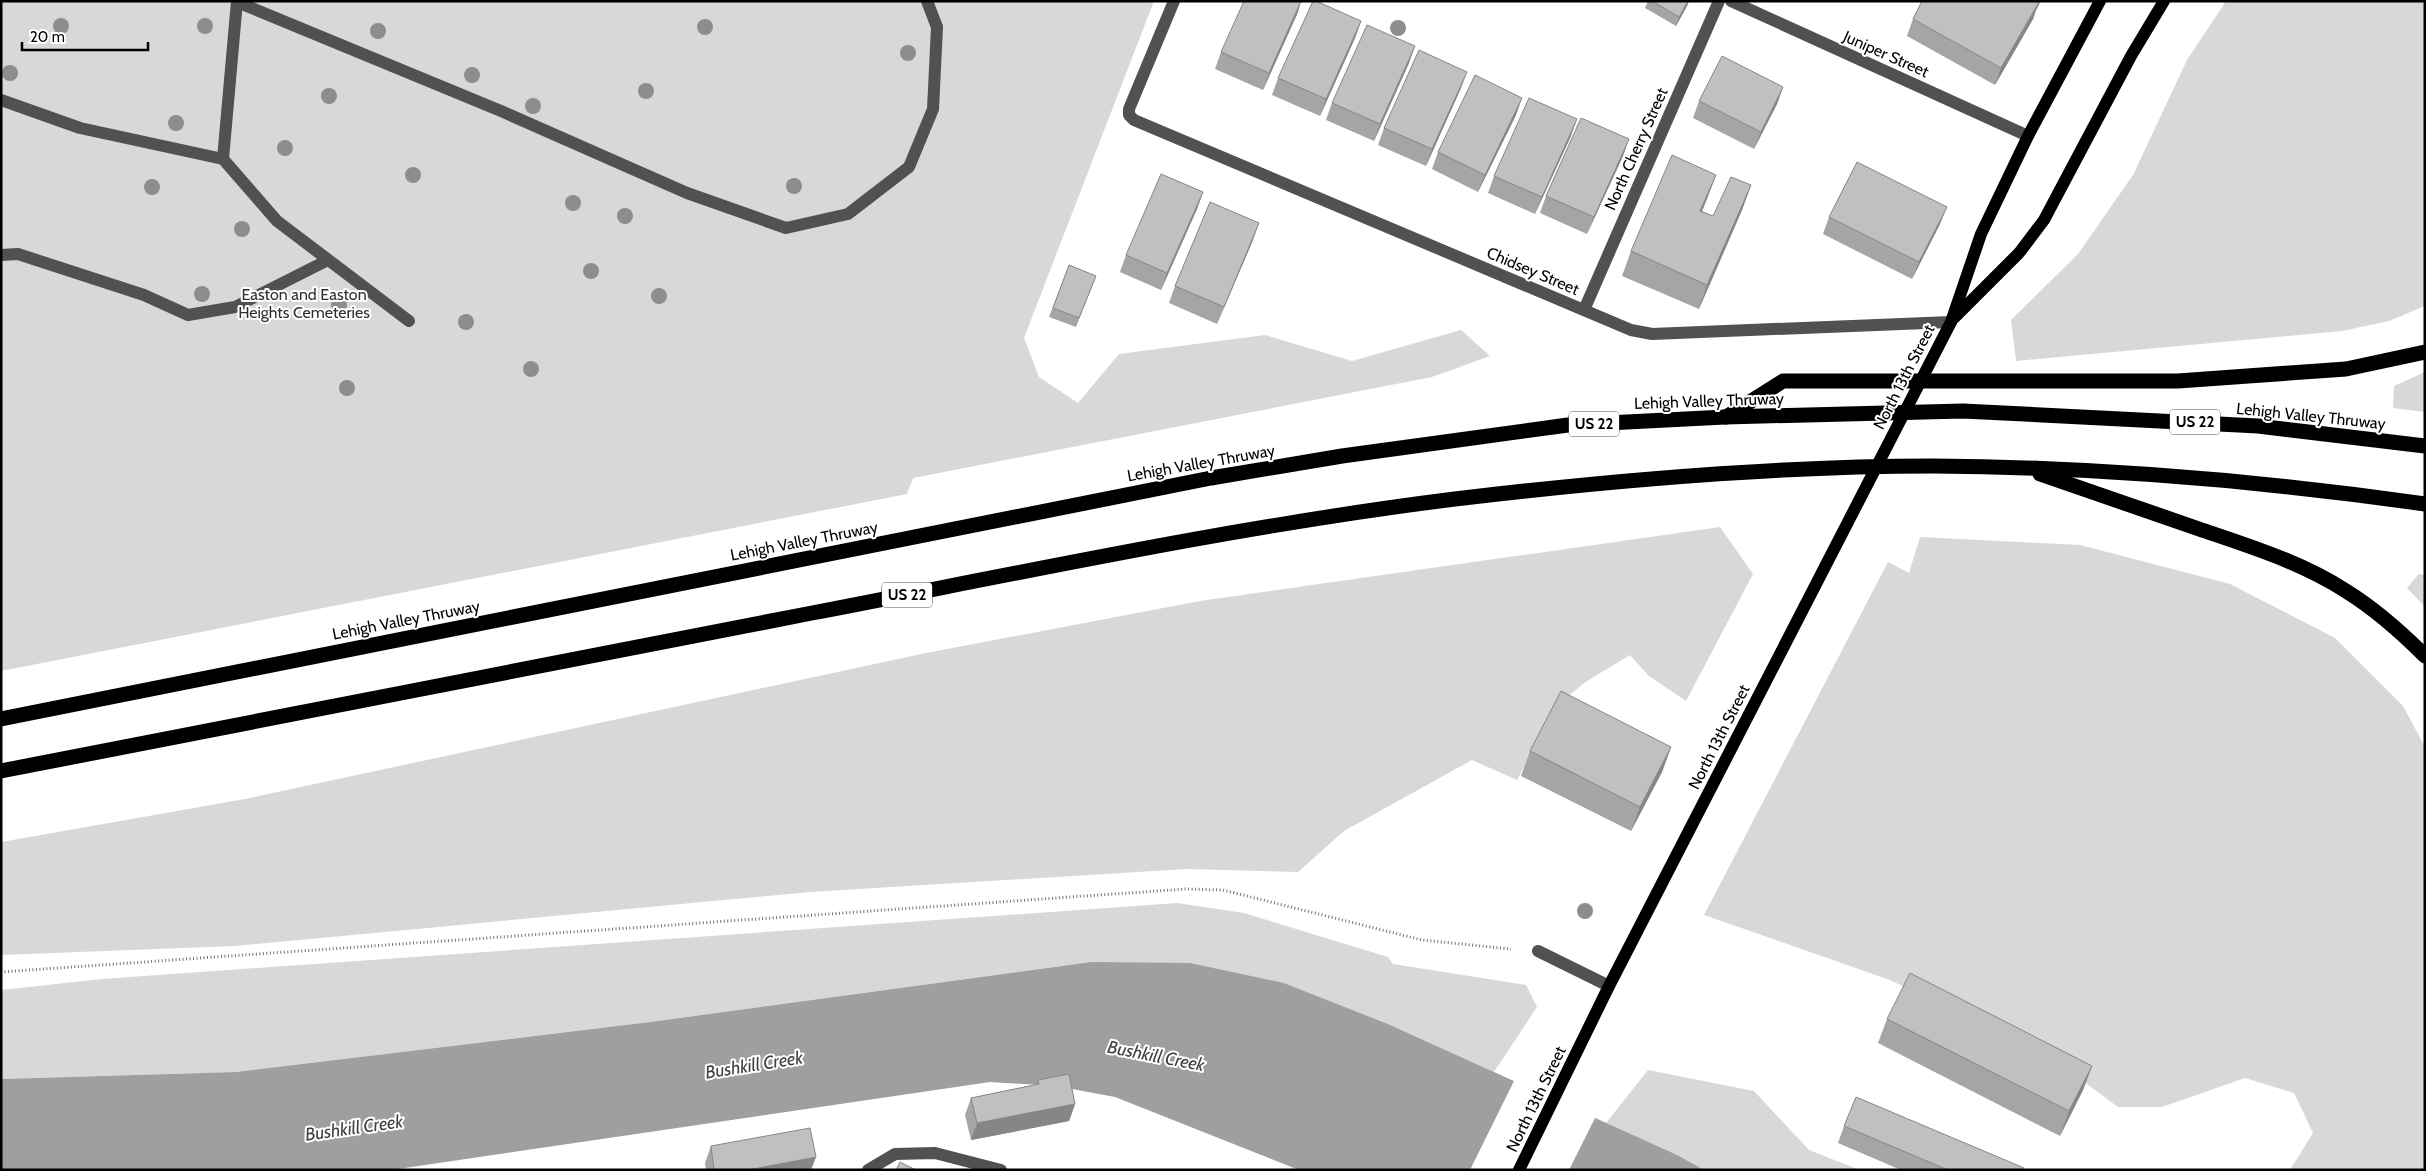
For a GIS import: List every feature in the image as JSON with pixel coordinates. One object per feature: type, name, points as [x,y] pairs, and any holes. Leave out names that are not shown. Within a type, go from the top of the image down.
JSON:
[{"type":"highway","points":[[1726,417],[1783,381],[2178,381],[2346,369],[2425,352]]},
{"type":"highway","name":"Lehigh Valley Thruway","points":[[1,719],[1210,478],[1342,456],[1568,425],[1726,417],[1964,410],[2258,426],[2425,446]]},
{"type":"highway","name":"US 22","points":[[1,771],[1226,533],[1452,499],[1692,476],[1820,468],[1935,466],[2024,469],[2268,484],[2425,504]]},
{"type":"highway","points":[[2024,469],[2243,544],[2307,569],[2346,590],[2377,613],[2425,656]]},
{"type":"main road","name":"North 13th Street","points":[[1519,1170],[1609,986],[1951,322],[1982,234],[2028,136],[2100,1]]},
{"type":"main road","name":"North 13th Street","points":[[1951,322],[2018,253],[2044,220],[2131,56],[2164,1]]},
{"type":"street","points":[[223,159],[237,2],[501,111],[687,193],[786,228],[848,214],[909,166],[933,109],[937,27],[927,1]]},
{"type":"street","name":"Chidsey Street","points":[[1174,1],[1129,109],[1129,115],[1134,120],[1631,330],[1652,334],[1951,322]]},
{"type":"street","name":"North Cherry Street","points":[[1584,310],[1719,1]]},
{"type":"street","name":"Juniper Street","points":[[1730,1],[2028,136]]},
{"type":"street","points":[[1,100],[80,128],[223,159],[277,221],[409,321]]},
{"type":"street","points":[[1,255],[18,254],[144,296],[188,315],[235,307],[328,260]]},
{"type":"street","points":[[1538,951],[1609,986]]},
{"type":"street","points":[[868,1170],[895,1154],[935,1153],[1001,1170]]},
{"type":"path","points":[[1,972],[1185,889],[1223,890],[1422,940],[1538,951]]},
{"type":"green space","name":"Easton and Easton Heights Cemeteries","points":[[1,1],[1154,1],[1024,338],[1039,377],[1078,403],[1119,354],[1265,335],[1352,361],[1461,330],[1490,356],[1432,377],[913,478],[907,494],[1,671]]},
{"type":"green space","points":[[2226,1],[2425,1],[2425,306],[2389,321],[2342,331],[2016,361],[2011,320],[2078,254],[2133,175],[2187,60]]},
{"type":"green space","points":[[2425,372],[2425,412],[2393,408],[2394,386]]},
{"type":"green space","points":[[1720,527],[1753,574],[1686,701],[1649,676],[1630,655],[1587,681],[1558,704],[1517,780],[1472,760],[1344,831],[1298,872],[1186,869],[810,892],[235,946],[1,955],[1,842],[245,799],[926,653],[1200,601]]},
{"type":"green space","points":[[1920,537],[2080,545],[2230,584],[2335,638],[2403,706],[2425,747],[2425,1170],[2290,1170],[2313,1133],[2294,1093],[2245,1078],[2162,1107],[2118,1107],[2050,1057],[1890,980],[1704,915],[1888,562],[1909,573]]},
{"type":"green space","points":[[2419,574],[2425,575],[2425,607],[2407,588]]},
{"type":"green space","points":[[1177,903],[1244,913],[1388,957],[1393,964],[1526,985],[1537,1007],[1494,1072],[1388,1024],[1284,983],[1091,962],[650,1022],[236,1072],[1,1079],[1,990],[102,979]]},
{"type":"green space","points":[[1648,1070],[1754,1091],[1809,1150],[1860,1170],[1704,1170],[1606,1123]]},
{"type":"water","name":"Bushkill Creek","points":[[1091,962],[1190,963],[1284,983],[1388,1024],[1677,1155],[1704,1170],[1299,1170],[1115,1097],[1056,1086],[990,1082],[391,1170],[1,1170],[1,1079],[236,1072],[650,1022]]},
{"type":"pier","points":[[1515,1079],[1596,1116],[1569,1170],[1470,1170]]},
{"type":"building","points":[[1244,1],[1301,1],[1269,73],[1221,52]]},
{"type":"building","points":[[1313,1],[1361,21],[1326,99],[1278,78]]},
{"type":"building","points":[[1652,1],[1688,1],[1679,17]]},
{"type":"building","points":[[1922,1],[2039,2],[2001,68],[1913,19]]},
{"type":"building","points":[[1367,25],[1415,46],[1380,124],[1332,103]]},
{"type":"building","points":[[1419,50],[1467,72],[1432,149],[1384,128]]},
{"type":"building","points":[[1722,56],[1783,87],[1761,132],[1699,101]]},
{"type":"building","points":[[1475,75],[1522,98],[1485,175],[1438,152]]},
{"type":"building","points":[[1529,98],[1577,119],[1542,197],[1494,176]]},
{"type":"building","points":[[1581,118],[1629,139],[1594,217],[1546,196]]},
{"type":"building","points":[[1672,155],[1716,175],[1700,211],[1713,216],[1731,177],[1751,185],[1707,285],[1631,251]]},
{"type":"building","points":[[1857,162],[1947,207],[1919,262],[1829,217]]},
{"type":"building","points":[[1161,174],[1203,192],[1167,273],[1126,255]]},
{"type":"building","points":[[1210,202],[1259,223],[1224,307],[1175,286]]},
{"type":"building","points":[[1069,265],[1096,276],[1079,318],[1053,308]]},
{"type":"building","points":[[1561,691],[1671,747],[1640,807],[1530,751]]},
{"type":"building","points":[[1910,973],[2092,1066],[2069,1111],[1887,1019]]},
{"type":"building","points":[[1069,1074],[1075,1104],[977,1123],[971,1098],[1039,1084],[1038,1080]]},
{"type":"building","points":[[1856,1097],[2024,1168],[2023,1170],[1948,1170],[1844,1126]]},
{"type":"building","points":[[810,1128],[816,1157],[748,1170],[714,1170],[711,1146]]},
{"type":"building","points":[[900,1162],[916,1170],[896,1170]]}]
